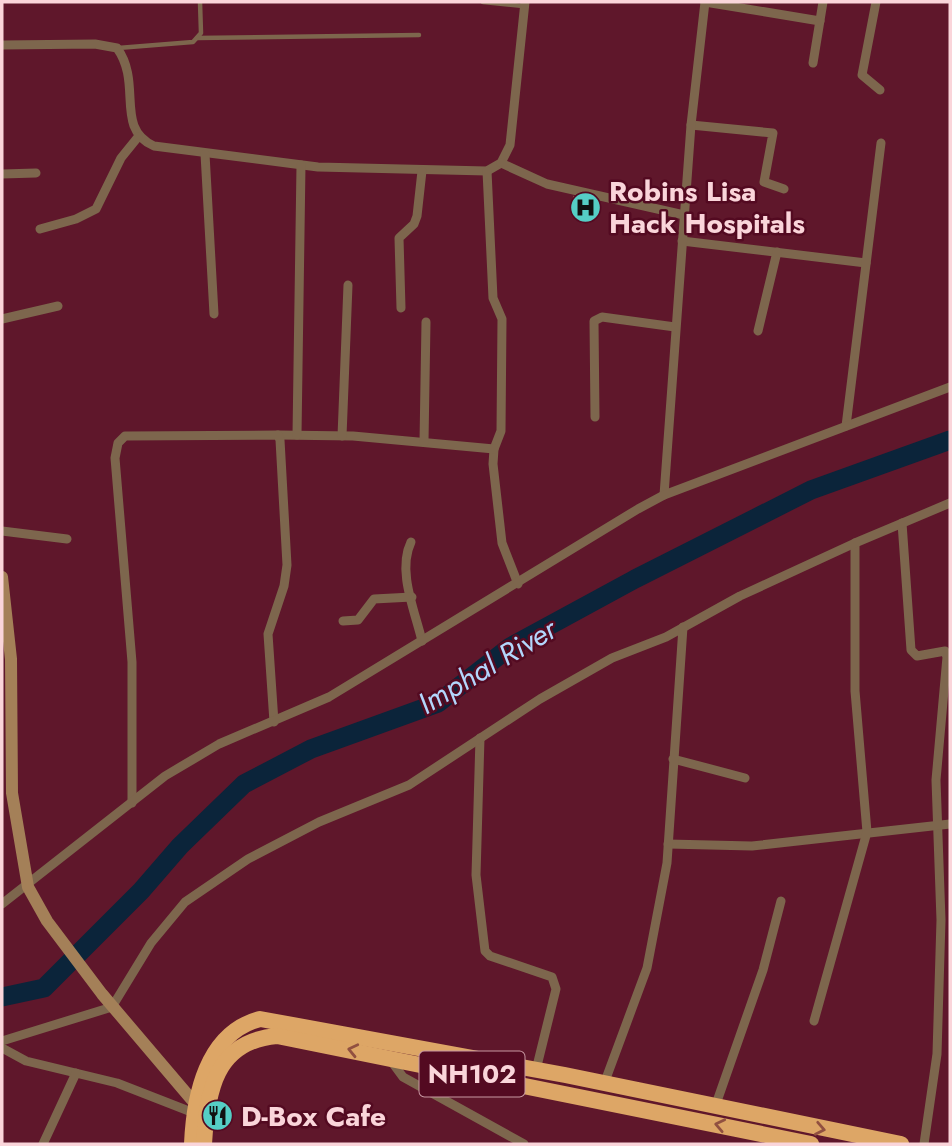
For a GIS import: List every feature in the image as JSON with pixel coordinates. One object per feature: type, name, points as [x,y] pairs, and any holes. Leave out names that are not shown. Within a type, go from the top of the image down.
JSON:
[{"type":"highway","name":"NH102","points":[[192,1144],[211,1060],[230,1037],[250,1021],[273,1019],[386,1050],[811,1144]]},
{"type":"highway","name":"NH102","points":[[386,1050],[536,1070],[901,1144]]},
{"type":"highway","name":"NH102","points":[[198,1111],[204,1144]]},
{"type":"street","points":[[664,495],[691,125],[705,2],[820,21]]},
{"type":"street","points":[[813,63],[823,2]]},
{"type":"street","points":[[876,2],[862,75],[880,90]]},
{"type":"street","points":[[2,46],[95,44],[117,48],[130,72],[131,122],[138,137],[154,146],[300,165],[487,171],[500,163],[512,136],[525,4]]},
{"type":"street","points":[[691,125],[773,132],[764,182],[784,189]]},
{"type":"street","points":[[40,229],[76,219],[96,209],[121,158],[138,137]]},
{"type":"street","points":[[846,426],[881,143]]},
{"type":"street","points":[[205,154],[214,314]]},
{"type":"street","points":[[500,163],[547,184],[684,215]]},
{"type":"street","points":[[296,435],[300,165]]},
{"type":"street","points":[[401,308],[399,238],[414,224],[417,216],[422,171]]},
{"type":"street","points":[[487,171],[494,298],[502,319],[501,431],[494,449],[502,543],[518,584]]},
{"type":"street","points":[[2,174],[36,173]]},
{"type":"street","points":[[682,241],[866,263]]},
{"type":"street","points":[[758,331],[777,252]]},
{"type":"street","points":[[342,436],[348,285]]},
{"type":"street","points":[[2,318],[58,306]]},
{"type":"street","points":[[595,417],[594,321],[602,317],[675,327]]},
{"type":"street","points":[[425,442],[426,322]]},
{"type":"street","points":[[2,904],[28,887],[165,776],[219,744],[330,697],[664,495],[950,387]]},
{"type":"street","points":[[132,803],[132,662],[117,497],[115,457],[118,443],[130,435],[296,435],[342,436],[494,449]]},
{"type":"street","points":[[274,722],[268,634],[284,586],[287,565],[282,448],[278,435]]},
{"type":"street","points":[[2,1041],[113,1007],[151,943],[185,902],[208,884],[319,822],[409,785],[480,738],[612,658],[855,543],[950,503]]},
{"type":"street","points":[[902,523],[911,650],[917,656],[945,651],[947,657],[936,755],[945,920],[937,1054],[924,1144]]},
{"type":"street","points":[[2,531],[67,539]]},
{"type":"street","points":[[411,542],[405,562],[422,641]]},
{"type":"street","points":[[814,1021],[867,832],[855,691],[855,543]]},
{"type":"street","points":[[2,577],[11,659],[6,755],[28,887],[47,921],[102,994],[198,1111]]},
{"type":"street","points":[[343,621],[358,620],[374,599],[412,597]]},
{"type":"street","points":[[604,1084],[649,961],[668,844],[682,627]]},
{"type":"street","points":[[480,738],[476,875],[485,951],[490,956],[552,977],[556,989],[536,1070]]},
{"type":"street","points":[[673,759],[746,778]]},
{"type":"street","points":[[668,844],[752,846],[950,824]]},
{"type":"street","points":[[715,1107],[763,970],[781,901]]},
{"type":"street","points":[[2,1048],[26,1061],[128,1086],[198,1111]]},
{"type":"street","points":[[386,1050],[403,1077],[524,1144]]},
{"type":"street","points":[[43,1144],[76,1073]]},
{"type":"lane","points":[[197,38],[201,33],[200,2]]},
{"type":"lane","points":[[483,2],[525,4]]},
{"type":"lane","points":[[117,48],[181,45],[197,38],[419,35]]},
{"type":"building","points":[[574,197],[597,202],[594,216],[572,213]]},
{"type":"waterway","name":"Imphal River","points":[[2,997],[44,988],[141,891],[180,846],[244,784],[311,749],[438,703],[510,647],[635,579],[811,490],[950,440]]},
{"type":"place","name":"Robins Lisa Hack Hospitals","points":[[586,207]]},
{"type":"place","name":"D-Box Cafe","points":[[218,1116]]}]
